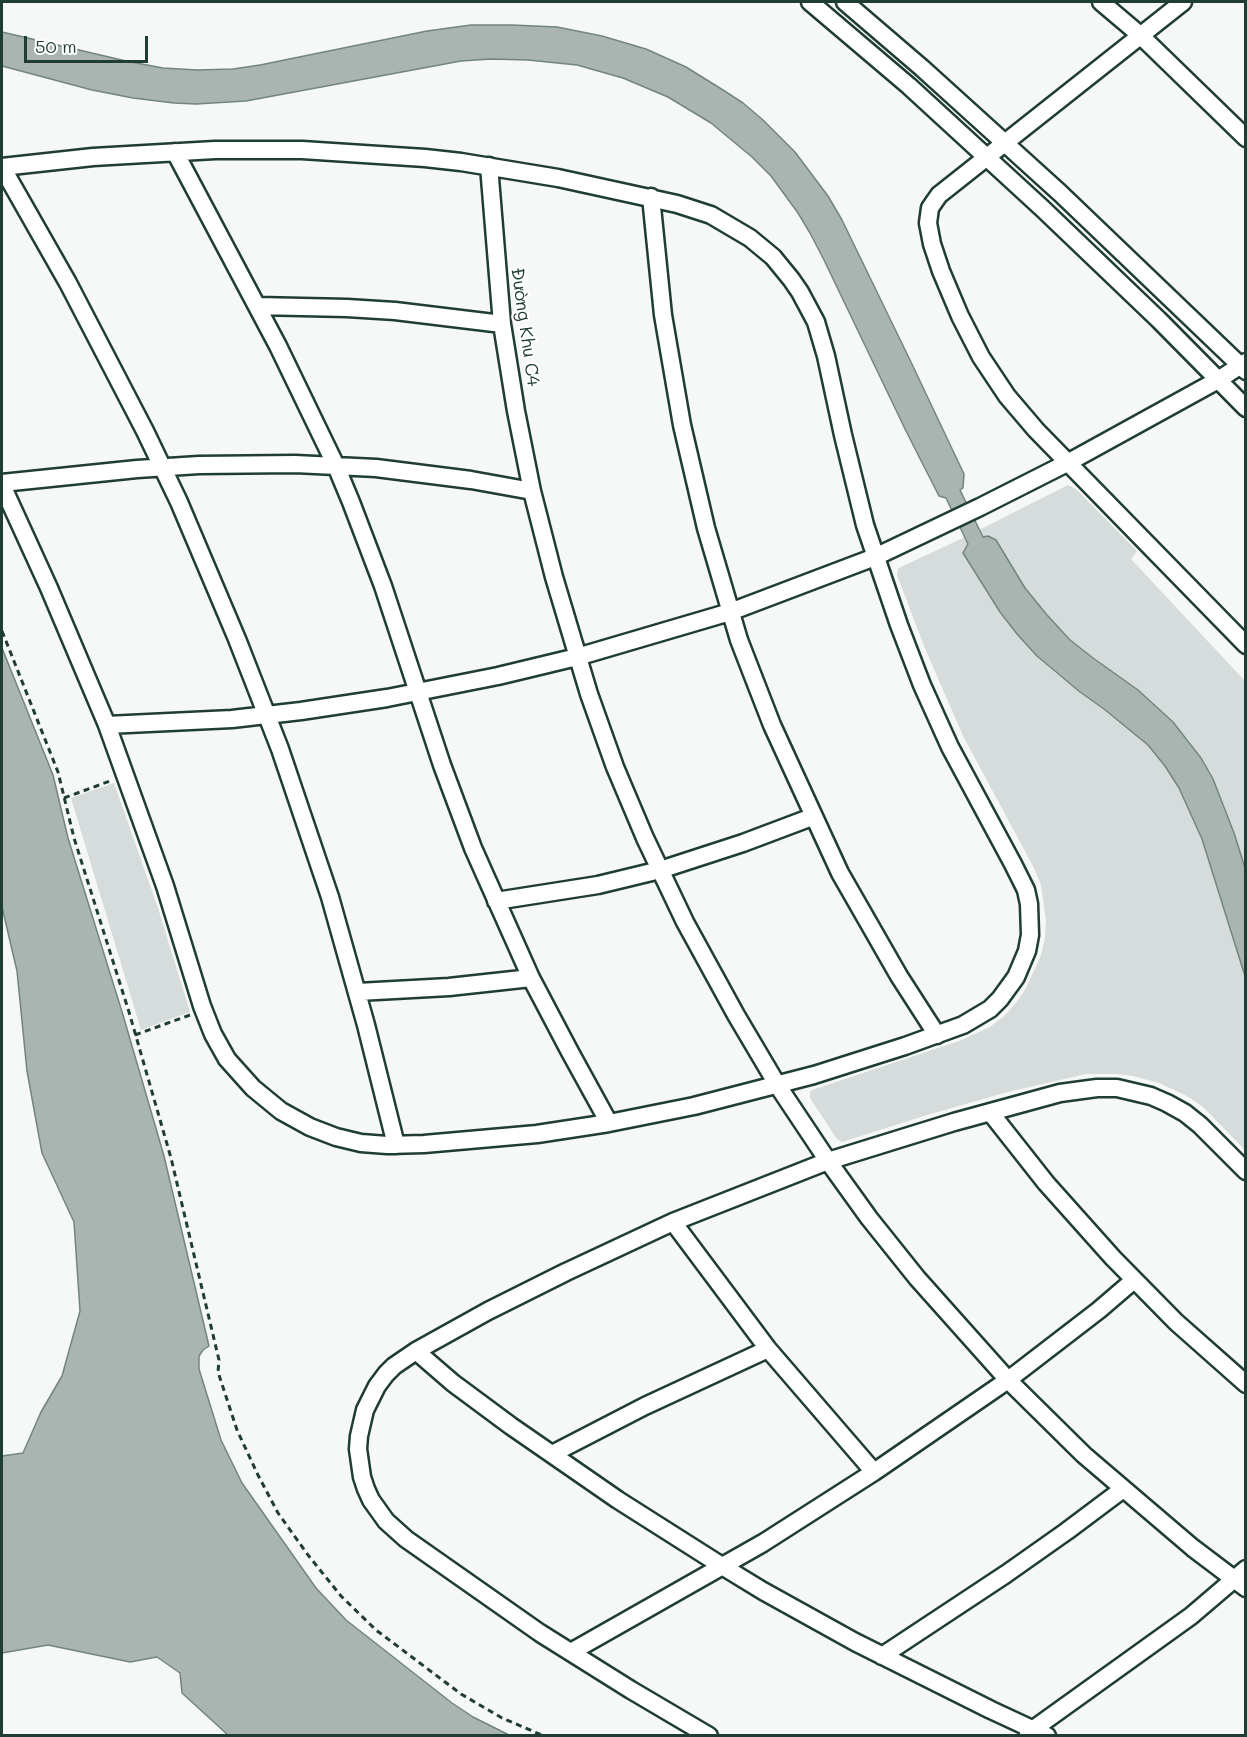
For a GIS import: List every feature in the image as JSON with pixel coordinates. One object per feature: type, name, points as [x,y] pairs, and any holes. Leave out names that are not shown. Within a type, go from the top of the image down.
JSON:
[{"type":"street","points":[[810,2],[909,86],[1100,262],[1245,408]]},
{"type":"street","points":[[106,725],[188,722],[267,715],[419,692],[577,657],[730,612],[875,557],[951,521],[1069,462],[1244,366],[1006,143],[845,2]]},
{"type":"street","points":[[1101,2],[1140,35],[1245,138]]},
{"type":"street","points":[[1183,2],[943,192],[932,203],[928,215],[932,244],[946,286],[960,316],[990,370],[1025,418],[1245,645]]},
{"type":"street","points":[[396,1145],[358,992],[315,851],[267,715],[237,639],[162,467],[68,283],[2,167],[93,157],[250,150],[348,152],[425,158],[567,179],[694,208],[711,215],[750,238],[773,257],[800,292],[822,338],[854,485],[875,557],[909,653],[936,718],[1020,877],[1029,904],[1030,935],[1027,951],[1016,977],[990,1009],[978,1017],[937,1035],[778,1086],[609,1123],[526,1135],[449,1142],[396,1145],[369,1144],[344,1139],[303,1124],[262,1097],[244,1079],[227,1059],[213,1034],[202,1006],[165,886],[106,725],[58,608],[2,484],[162,467],[248,464],[336,466],[433,475],[532,491]]},
{"type":"street","points":[[175,152],[257,306],[336,466],[376,567],[458,809],[496,901],[531,978],[609,1123]]},
{"type":"street","name":"Đường Khu C4","points":[[489,166],[502,324],[532,491],[554,577],[577,657],[615,767],[660,870],[713,974],[778,1086],[828,1161],[869,1218],[917,1278],[1008,1380],[1084,1455],[1192,1548],[1242,1579]]},
{"type":"street","points":[[651,197],[663,315],[682,425],[706,528],[730,612],[768,717],[812,817],[877,939],[937,1035]]},
{"type":"street","points":[[257,306],[395,311],[502,324]]},
{"type":"street","points":[[496,901],[598,885],[660,870],[743,843],[812,817]]},
{"type":"street","points":[[358,992],[448,987],[531,978]]},
{"type":"street","points":[[709,1736],[571,1652],[476,1589],[406,1539],[386,1521],[371,1500],[362,1477],[358,1436],[364,1410],[386,1374],[416,1351],[498,1306],[673,1222],[828,1161],[990,1112],[1080,1090],[1117,1088],[1167,1102],[1200,1125],[1245,1172]]},
{"type":"street","points":[[990,1112],[1053,1190],[1134,1280],[1176,1322],[1245,1384]]},
{"type":"street","points":[[673,1222],[768,1349],[874,1472]]},
{"type":"street","points":[[571,1652],[810,1514],[874,1472],[1008,1380],[1099,1311],[1134,1280]]},
{"type":"street","points":[[552,1454],[645,1406],[768,1349]]},
{"type":"street","points":[[416,1351],[453,1383],[552,1454],[618,1500],[722,1566],[805,1615],[1035,1734],[1242,1579]]},
{"type":"street","points":[[882,1656],[1067,1532],[1123,1489]]},
{"type":"path","points":[[2,631],[58,772],[74,838],[171,1158],[219,1360],[218,1372],[237,1430],[278,1513],[341,1596],[376,1630],[461,1694],[502,1718],[544,1736]]},
{"type":"path","points":[[64,798],[117,779]]},
{"type":"path","points":[[135,1035],[194,1013]]},
{"type":"shaded area","points":[[471,25],[557,27],[602,36],[646,49],[686,67],[743,103],[795,152],[828,196],[842,220],[964,474],[963,488],[960,490],[983,537],[988,536],[996,540],[1025,588],[1070,640],[1138,690],[1173,722],[1201,758],[1213,779],[1245,868],[1245,976],[1202,839],[1179,788],[1148,745],[1037,656],[1000,612],[963,553],[968,544],[946,498],[939,496],[810,233],[771,176],[711,123],[668,97],[623,78],[577,65],[528,60],[461,61],[246,101],[196,104],[133,98],[92,90],[2,66],[2,32],[126,61],[163,68],[197,70],[233,69],[260,65],[427,31]]},
{"type":"shaded area","points":[[1068,485],[1076,489],[1137,551],[1131,559],[1245,681],[1245,868],[1234,832],[1213,779],[1187,738],[1156,705],[1070,640],[1025,588],[996,540],[983,537],[979,530]]},
{"type":"shaded area","points":[[965,537],[968,544],[963,554],[1017,634],[1057,674],[1148,745],[1165,766],[1192,813],[1245,976],[1245,1150],[1203,1107],[1187,1096],[1159,1083],[1117,1074],[1086,1074],[1004,1093],[842,1142],[837,1139],[810,1098],[812,1090],[959,1041],[990,1027],[1016,1003],[1026,988],[1041,955],[1046,920],[1041,885],[963,736],[924,646],[897,575],[901,567]]},
{"type":"shaded area","points":[[2,648],[53,775],[68,838],[164,1156],[209,1346],[199,1356],[199,1369],[221,1440],[242,1483],[316,1588],[346,1620],[452,1703],[473,1717],[509,1735],[228,1735],[182,1693],[180,1673],[157,1657],[130,1662],[48,1645],[2,1653],[2,1456],[23,1453],[41,1412],[62,1376],[80,1311],[74,1222],[42,1153],[27,1071],[17,971],[2,907]]},
{"type":"shaded area","points":[[114,783],[158,908],[190,1012],[141,1030],[71,798]]}]
